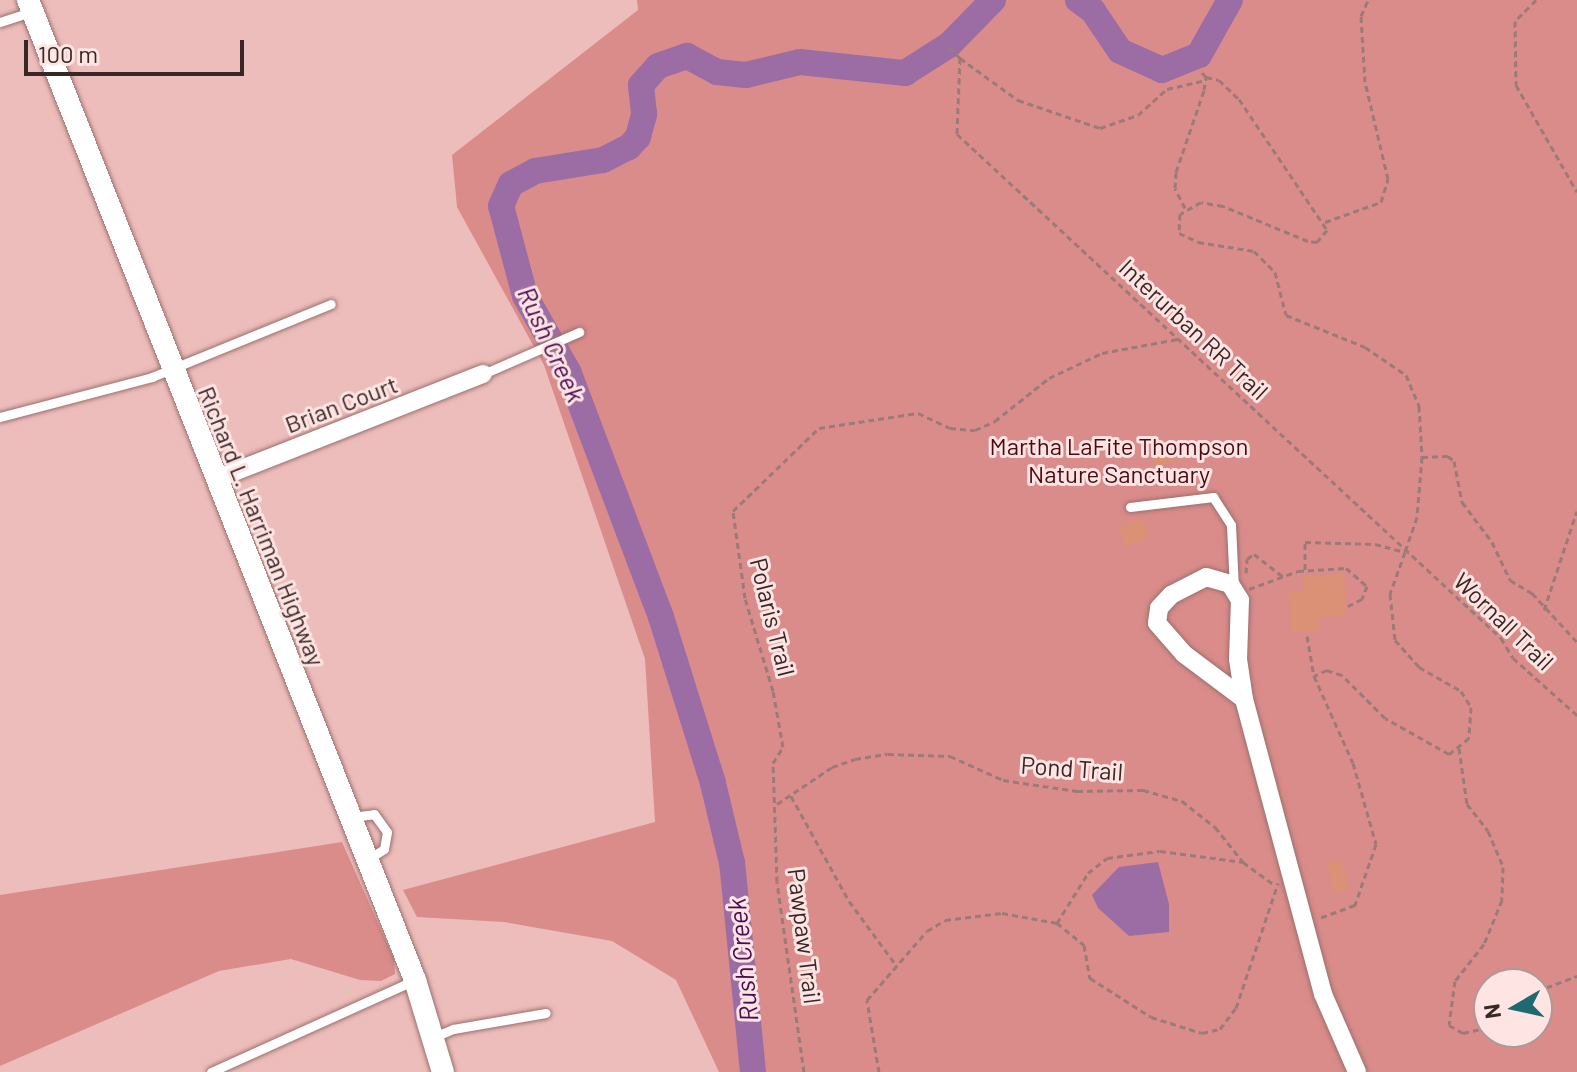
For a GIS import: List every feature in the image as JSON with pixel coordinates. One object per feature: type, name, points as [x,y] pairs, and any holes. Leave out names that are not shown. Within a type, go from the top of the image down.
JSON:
[{"type":"street","name":"Richard L. Harriman Highway","points":[[30,6],[415,980],[443,1072]]},
{"type":"street","name":"Brian Court","points":[[216,479],[483,374]]},
{"type":"street","points":[[1244,699],[1184,654],[1157,623],[1159,608],[1171,595],[1206,577],[1230,584],[1236,593],[1244,699],[1323,994],[1357,1072]]},
{"type":"lane","points":[[0,22],[30,6]]},
{"type":"lane","points":[[0,417],[152,377],[171,366],[331,304]]},
{"type":"lane","points":[[483,374],[579,332]]},
{"type":"lane","points":[[1130,507],[1213,497],[1223,505],[1231,525],[1236,593]]},
{"type":"lane","points":[[211,1072],[415,980]]},
{"type":"lane","points":[[434,1037],[453,1029],[546,1013]]},
{"type":"path","points":[[1325,222],[1381,202],[1388,179],[1365,82],[1361,16],[1368,0]]},
{"type":"path","points":[[1536,0],[1515,21],[1516,85],[1577,192]]},
{"type":"path","points":[[949,47],[1018,100],[1100,128],[1138,115],[1167,89],[1203,81]]},
{"type":"path","name":"Interurban RR Trail","points":[[960,58],[957,134],[1404,554]]},
{"type":"path","points":[[1185,208],[1201,202],[1223,206],[1317,242],[1327,230],[1325,222],[1239,99],[1219,80],[1206,77],[1201,71]]},
{"type":"path","points":[[1206,77],[1176,172],[1175,188],[1185,208],[1179,233],[1198,242],[1254,251],[1275,272],[1286,315],[1365,347],[1406,375],[1419,406],[1422,457],[1417,517],[1390,594],[1395,640],[1419,667],[1461,691],[1471,707],[1469,738],[1449,754],[1420,741],[1385,718],[1342,675],[1327,670],[1314,676]]},
{"type":"path","name":"Polaris Trail","points":[[775,805],[773,763],[783,747],[773,691],[745,598],[733,511],[819,428],[918,413],[950,428],[975,430],[995,421],[1049,378],[1102,353],[1178,339]]},
{"type":"path","name":"Wornall Trail","points":[[1422,457],[1448,456],[1454,461],[1462,502],[1478,530],[1492,542],[1510,580],[1532,593],[1544,610],[1577,642]]},
{"type":"path","points":[[1544,610],[1577,511]]},
{"type":"path","points":[[1305,570],[1305,542],[1375,544],[1404,554]]},
{"type":"path","name":"Wornall Trail","points":[[1404,554],[1577,715]]},
{"type":"path","points":[[1236,593],[1249,555],[1283,577]]},
{"type":"path","points":[[1236,593],[1305,570],[1346,568],[1361,576],[1367,586],[1365,595],[1348,606]]},
{"type":"path","points":[[1304,922],[1355,905],[1376,844],[1353,763],[1314,676],[1307,636]]},
{"type":"path","points":[[1458,746],[1467,804],[1488,831],[1503,878],[1502,900],[1484,944],[1455,981],[1449,1025],[1463,1033],[1473,1031]]},
{"type":"path","name":"Pond Trail","points":[[791,796],[832,767],[855,759],[888,754],[950,756],[1003,780],[1077,791],[1143,790],[1182,801],[1215,827],[1243,862],[1275,885]]},
{"type":"path","points":[[775,805],[791,796]]},
{"type":"path","name":"Pawpaw Trail","points":[[791,796],[849,901],[896,965]]},
{"type":"path","name":"Pawpaw Trail","points":[[775,805],[777,882],[804,1072]]},
{"type":"path","name":"Pond Trail","points":[[1057,923],[1088,873],[1107,858],[1160,851],[1243,862]]},
{"type":"path","points":[[879,1072],[867,1000],[896,965],[945,920],[1002,913],[1057,923],[1084,945],[1090,978],[1151,1017],[1202,1033],[1220,1029],[1236,1008],[1275,885],[1292,876]]},
{"type":"path","points":[[1553,985],[1577,976]]},
{"type":"green space","name":"Martha LaFite Thompson Nature Sanctuary","points":[[637,0],[1577,0],[1577,1072],[719,1072],[676,980],[612,941],[504,922],[417,917],[403,890],[655,822],[645,659],[544,365],[457,207],[452,155],[638,10]]},
{"type":"green space","points":[[342,842],[394,959],[395,974],[381,981],[360,980],[291,959],[219,971],[0,1066],[0,895]]},
{"type":"shaded area","points":[[1158,862],[1169,904],[1169,932],[1129,936],[1098,908],[1092,895],[1119,867]]},
{"type":"building","points":[[1182,442],[1184,457],[1155,468],[1151,448]]},
{"type":"building","points":[[1141,518],[1149,538],[1126,548],[1118,527]]},
{"type":"building","points":[[1344,574],[1346,616],[1319,617],[1320,631],[1291,632],[1289,592],[1304,591],[1304,576]]},
{"type":"building","points":[[1341,860],[1349,890],[1335,894],[1327,864]]},
{"type":"waterway","name":"Rush Creek","points":[[753,1072],[732,863],[713,783],[661,617],[569,373],[525,296],[501,206],[511,184],[535,171],[603,160],[629,147],[638,137],[644,114],[641,85],[658,66],[687,56],[717,72],[746,75],[800,62],[905,73],[949,45],[993,0]]},
{"type":"waterway","name":"Rush Creek","points":[[1078,0],[1093,11],[1120,51],[1162,70],[1199,55],[1230,0]]}]
